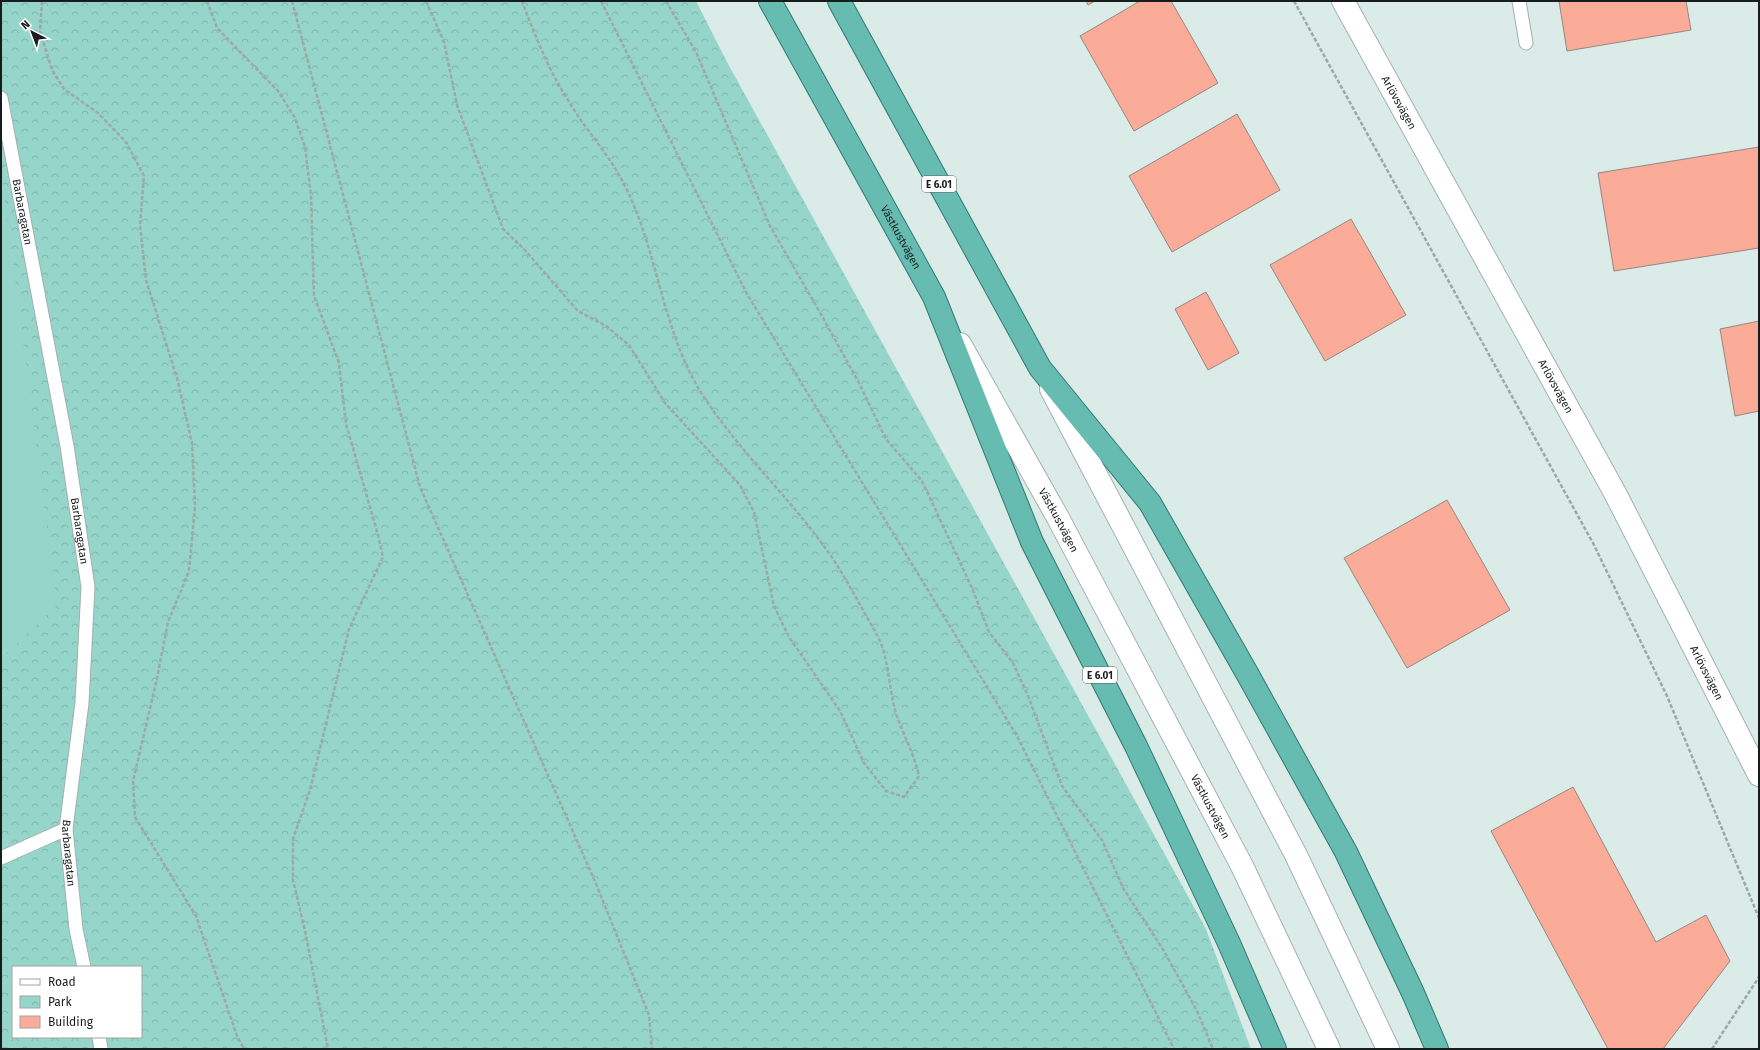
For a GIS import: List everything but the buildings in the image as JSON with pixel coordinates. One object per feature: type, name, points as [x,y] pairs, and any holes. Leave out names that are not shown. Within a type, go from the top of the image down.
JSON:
[{"type":"highway","name":"Västkustvägen","points":[[770,1],[934,297]]},
{"type":"highway","name":"E 6.01","points":[[838,1],[1040,368],[1150,503],[1248,675],[1346,852],[1410,986],[1437,1049]]},
{"type":"highway","name":"E 6.01","points":[[934,297],[1032,542],[1136,746],[1228,941],[1275,1049]]},
{"type":"main road","name":"Arlövsvägen","points":[[1343,1],[1615,493],[1759,775]]},
{"type":"main road","name":"Västkustvägen","points":[[934,297],[1057,516],[1242,866],[1329,1049]]},
{"type":"main road","points":[[1040,368],[1296,855],[1388,1049]]},
{"type":"lane","points":[[1519,1],[1526,43]]},
{"type":"lane","name":"Barbaragatan","points":[[1,98],[68,446],[88,587],[82,702],[66,829],[76,929],[84,966]]},
{"type":"lane","points":[[1,858],[66,829]]},
{"type":"lane","points":[[99,1038],[101,1049]]},
{"type":"path","points":[[42,1],[40,31],[52,70],[64,89],[98,113],[126,142],[144,176],[140,225],[146,280],[177,378],[192,443],[195,507],[189,570],[168,622],[156,683],[133,781],[135,817],[196,916],[237,1036],[244,1049]]},
{"type":"path","points":[[207,1],[218,28],[278,91],[295,118],[305,147],[311,195],[314,296],[339,363],[346,424],[383,557],[349,629],[310,790],[293,839],[293,880],[305,931],[328,1049]]},
{"type":"path","points":[[292,1],[420,487],[594,879],[649,1015],[652,1049]]},
{"type":"path","points":[[426,1],[444,42],[457,105],[503,229],[524,249],[578,311],[606,326],[630,345],[665,403],[740,485],[754,512],[774,606],[789,636],[840,711],[864,762],[886,791],[904,797],[918,776],[916,759],[902,733],[895,708],[890,677],[880,641],[845,577],[826,548],[739,446],[702,396],[682,356],[644,234],[625,186],[603,149],[570,105],[533,31],[522,1]]},
{"type":"path","points":[[601,1],[748,294],[1017,736],[1174,1049]]},
{"type":"path","points":[[666,1],[696,52],[770,226],[826,322],[859,383],[886,439],[922,481],[972,588],[989,632],[1013,663],[1022,682],[1062,786],[1102,840],[1123,888],[1164,951],[1197,1011],[1214,1049]]},
{"type":"path","points":[[1294,1],[1594,545],[1667,696],[1759,918]]},
{"type":"path","points":[[1712,1049],[1759,977]]},
{"type":"green space","points":[[1,1],[696,1],[727,62],[1206,929],[1251,1049],[1,1049]]},
{"type":"green space","points":[[1,170],[57,605],[1,659]]}]
